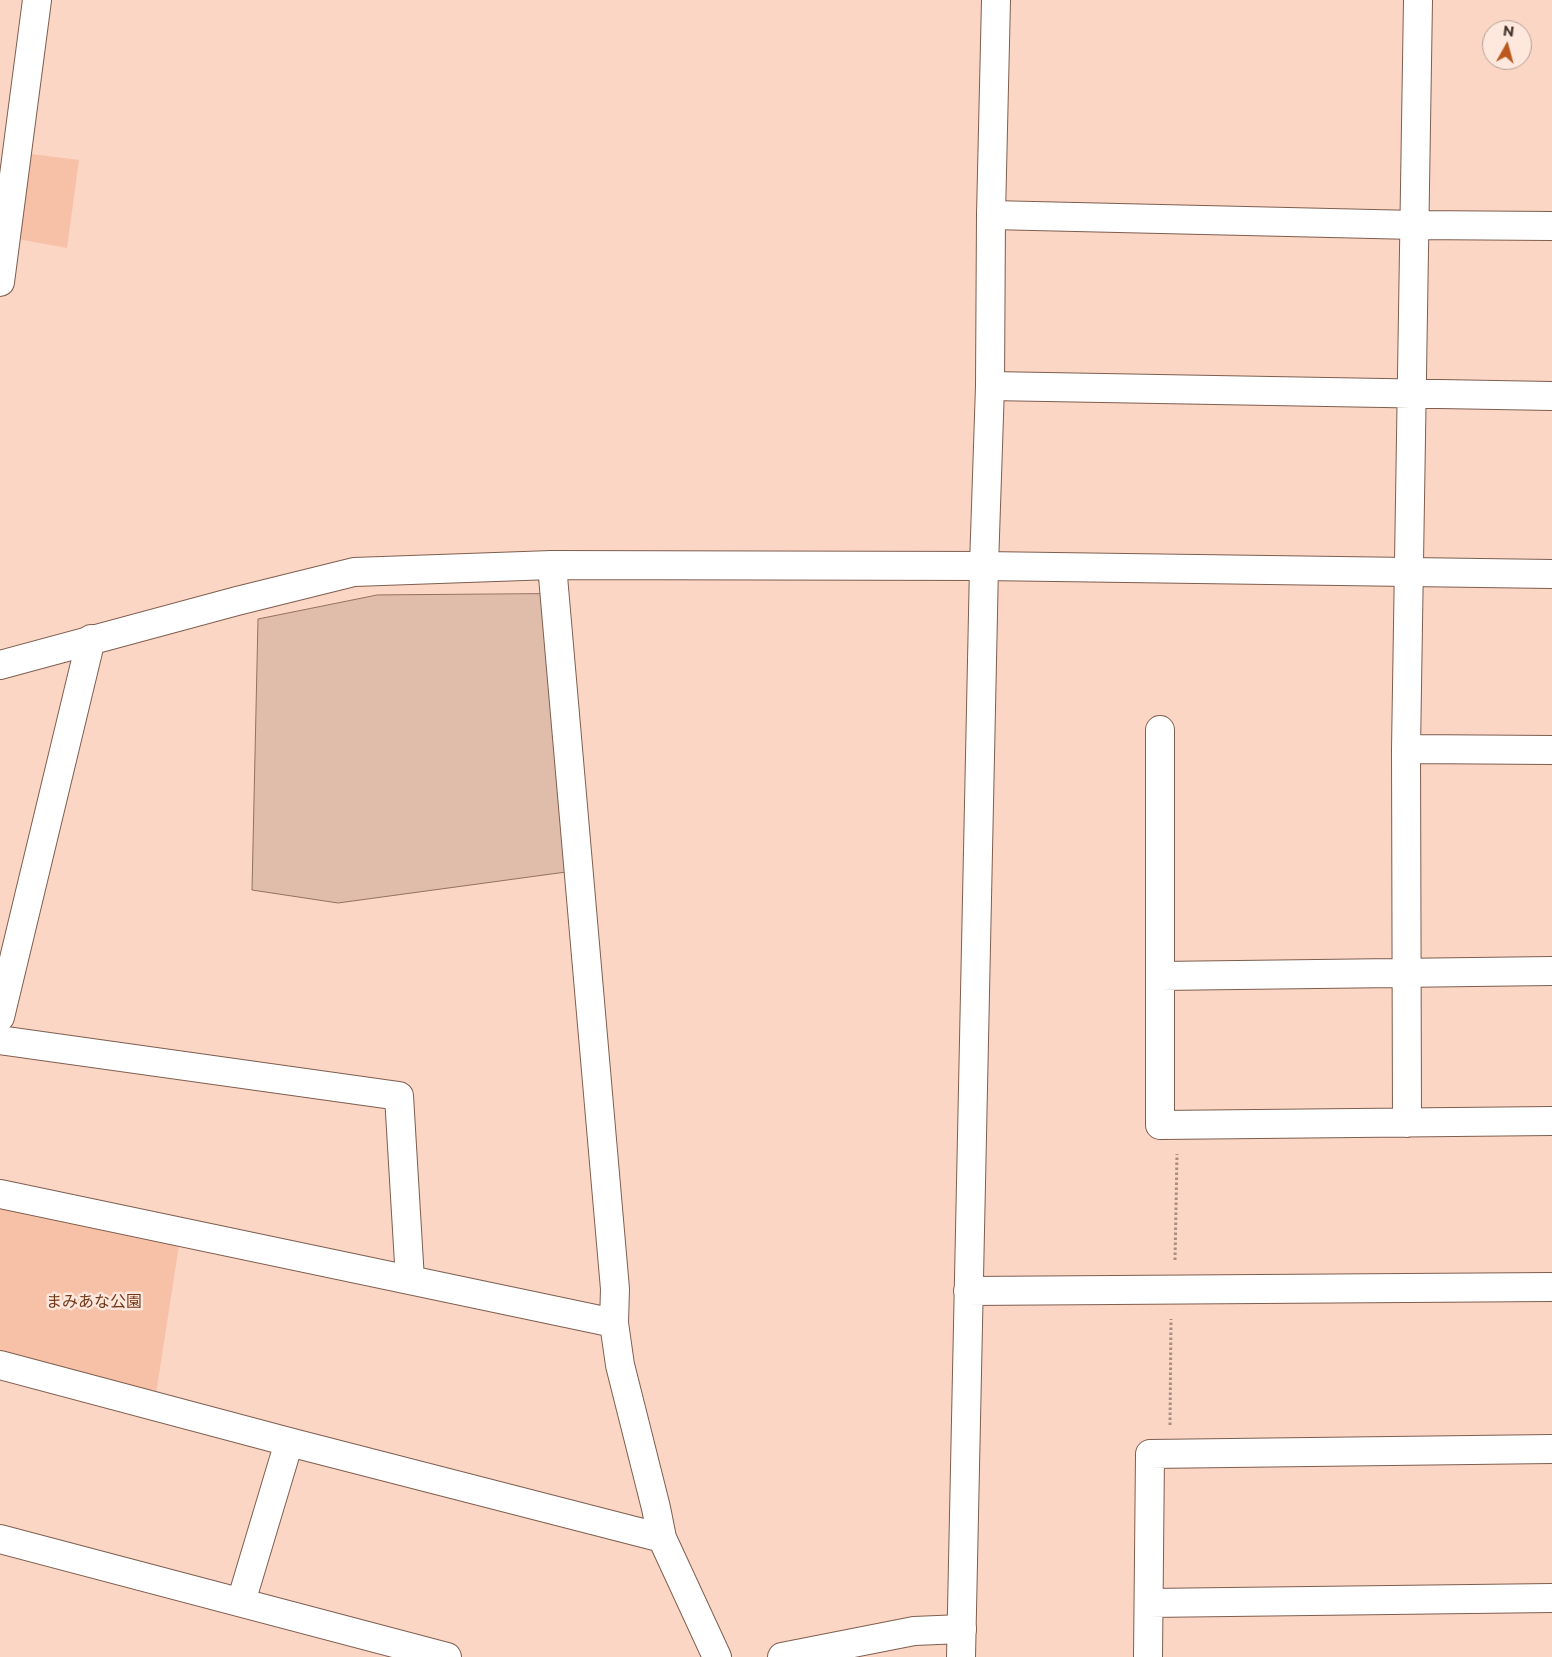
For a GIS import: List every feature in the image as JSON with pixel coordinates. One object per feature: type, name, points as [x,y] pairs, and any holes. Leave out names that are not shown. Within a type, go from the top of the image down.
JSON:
[{"type":"street","points":[[0,282],[37,0]]},
{"type":"street","points":[[961,1657],[984,566],[990,386],[991,215],[996,0]]},
{"type":"street","points":[[1408,1123],[1406,749],[1418,0]]},
{"type":"street","points":[[991,215],[1415,225],[1552,226]]},
{"type":"street","points":[[990,386],[1552,396]]},
{"type":"street","points":[[552,565],[615,1289],[614,1323],[620,1365],[662,1538],[717,1657]]},
{"type":"street","points":[[0,665],[238,600],[354,572],[552,565],[984,566],[1552,574]]},
{"type":"street","points":[[0,1017],[91,639]]},
{"type":"street","points":[[1160,730],[1160,1125],[1552,1122]]},
{"type":"street","points":[[1406,749],[1552,750]]},
{"type":"street","points":[[1160,976],[1552,971]]},
{"type":"street","points":[[0,1040],[399,1096],[410,1280]]},
{"type":"street","points":[[0,1194],[614,1323]]},
{"type":"street","points":[[968,1291],[1552,1287]]},
{"type":"street","points":[[0,1365],[662,1538]]},
{"type":"street","points":[[242,1602],[289,1442]]},
{"type":"street","points":[[1148,1657],[1150,1454],[1552,1449]]},
{"type":"street","points":[[0,1539],[447,1657]]},
{"type":"street","points":[[1149,1603],[1552,1598]]},
{"type":"street","points":[[782,1657],[914,1631],[962,1628]]},
{"type":"path","points":[[1175,1267],[1177,1126]]},
{"type":"path","points":[[1170,1454],[1172,1314]]},
{"type":"green space","points":[[23,153],[79,160],[67,248],[12,238]]},
{"type":"green space","name":"まみあな公園","points":[[0,1207],[179,1245],[156,1394],[0,1354]]},
{"type":"building","points":[[544,594],[566,872],[338,903],[252,890],[258,619],[377,595]]}]
